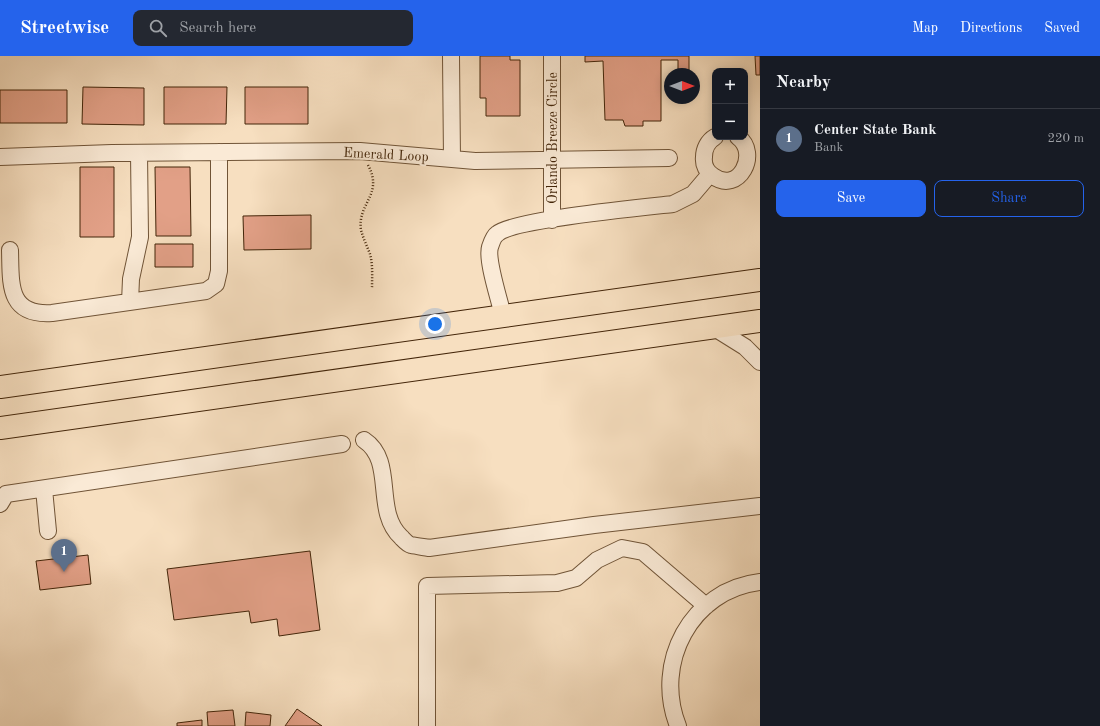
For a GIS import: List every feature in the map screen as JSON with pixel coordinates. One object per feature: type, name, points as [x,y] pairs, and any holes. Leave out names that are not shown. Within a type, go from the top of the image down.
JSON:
[{"type":"highway","points":[[0,387],[760,280]]},
{"type":"highway","points":[[0,428],[760,321]]},
{"type":"street","points":[[451,56],[452,159]]},
{"type":"street","name":"Orlando Breeze Circle","points":[[552,56],[552,220]]},
{"type":"street","points":[[712,140],[707,144],[704,152],[705,168],[710,174],[723,181],[738,178],[748,168],[755,152],[741,140]]},
{"type":"street","name":"Emerald Loop","points":[[0,157],[139,152],[360,151],[475,161],[553,161],[669,158]]},
{"type":"street","points":[[130,302],[131,279],[140,237],[139,152]]},
{"type":"street","points":[[10,250],[13,294],[21,305],[32,311],[52,313],[206,291],[216,284],[219,271],[219,152]]},
{"type":"street","points":[[503,316],[489,258],[490,247],[497,234],[509,228],[552,220],[673,204],[693,194],[710,174]]},
{"type":"street","points":[[713,327],[745,347],[760,362]]},
{"type":"street","points":[[364,440],[374,446],[379,457],[388,517],[395,531],[409,544],[429,548],[594,525],[760,506]]},
{"type":"street","points":[[0,504],[6,494],[342,444]]},
{"type":"street","points":[[44,489],[48,531]]},
{"type":"street","points":[[427,726],[427,586],[557,582],[576,578],[597,560],[622,548],[643,552],[706,606]]},
{"type":"street","points":[[678,726],[672,712],[669,682],[674,654],[686,627],[706,606],[726,592],[750,583],[760,582]]},
{"type":"path","points":[[360,151],[374,178],[373,189],[364,210],[361,230],[372,262],[372,288]]},
{"type":"building","points":[[480,56],[510,56],[510,60],[520,60],[520,116],[486,116],[486,98],[480,98]]},
{"type":"building","points":[[585,56],[689,56],[689,68],[678,68],[678,60],[661,60],[661,121],[643,121],[643,126],[625,126],[623,120],[605,120],[603,61],[585,62]]},
{"type":"building","points":[[755,56],[760,56],[760,75],[756,75]]},
{"type":"building","points":[[83,87],[144,88],[144,125],[82,124]]},
{"type":"building","points":[[164,87],[227,87],[226,124],[164,124]]},
{"type":"building","points":[[245,87],[308,87],[308,124],[245,124]]},
{"type":"building","points":[[0,90],[67,90],[67,123],[0,123]]},
{"type":"building","points":[[80,167],[114,167],[114,237],[80,237]]},
{"type":"building","points":[[155,167],[190,167],[191,236],[156,236]]},
{"type":"building","points":[[311,215],[311,249],[244,250],[243,216]]},
{"type":"building","points":[[155,244],[193,244],[193,267],[155,267]]},
{"type":"building","points":[[310,551],[320,630],[279,636],[277,619],[251,623],[249,611],[174,620],[167,569]]},
{"type":"building","points":[[88,555],[91,584],[40,590],[36,561]]},
{"type":"building","points":[[297,709],[322,726],[285,726]]},
{"type":"building","points":[[233,710],[235,726],[208,726],[207,712]]},
{"type":"building","points":[[246,712],[271,715],[270,726],[245,726]]},
{"type":"building","points":[[202,720],[202,726],[177,726],[177,723]]},
{"type":"place","name":"Center State Bank","points":[[64,572]]}]
